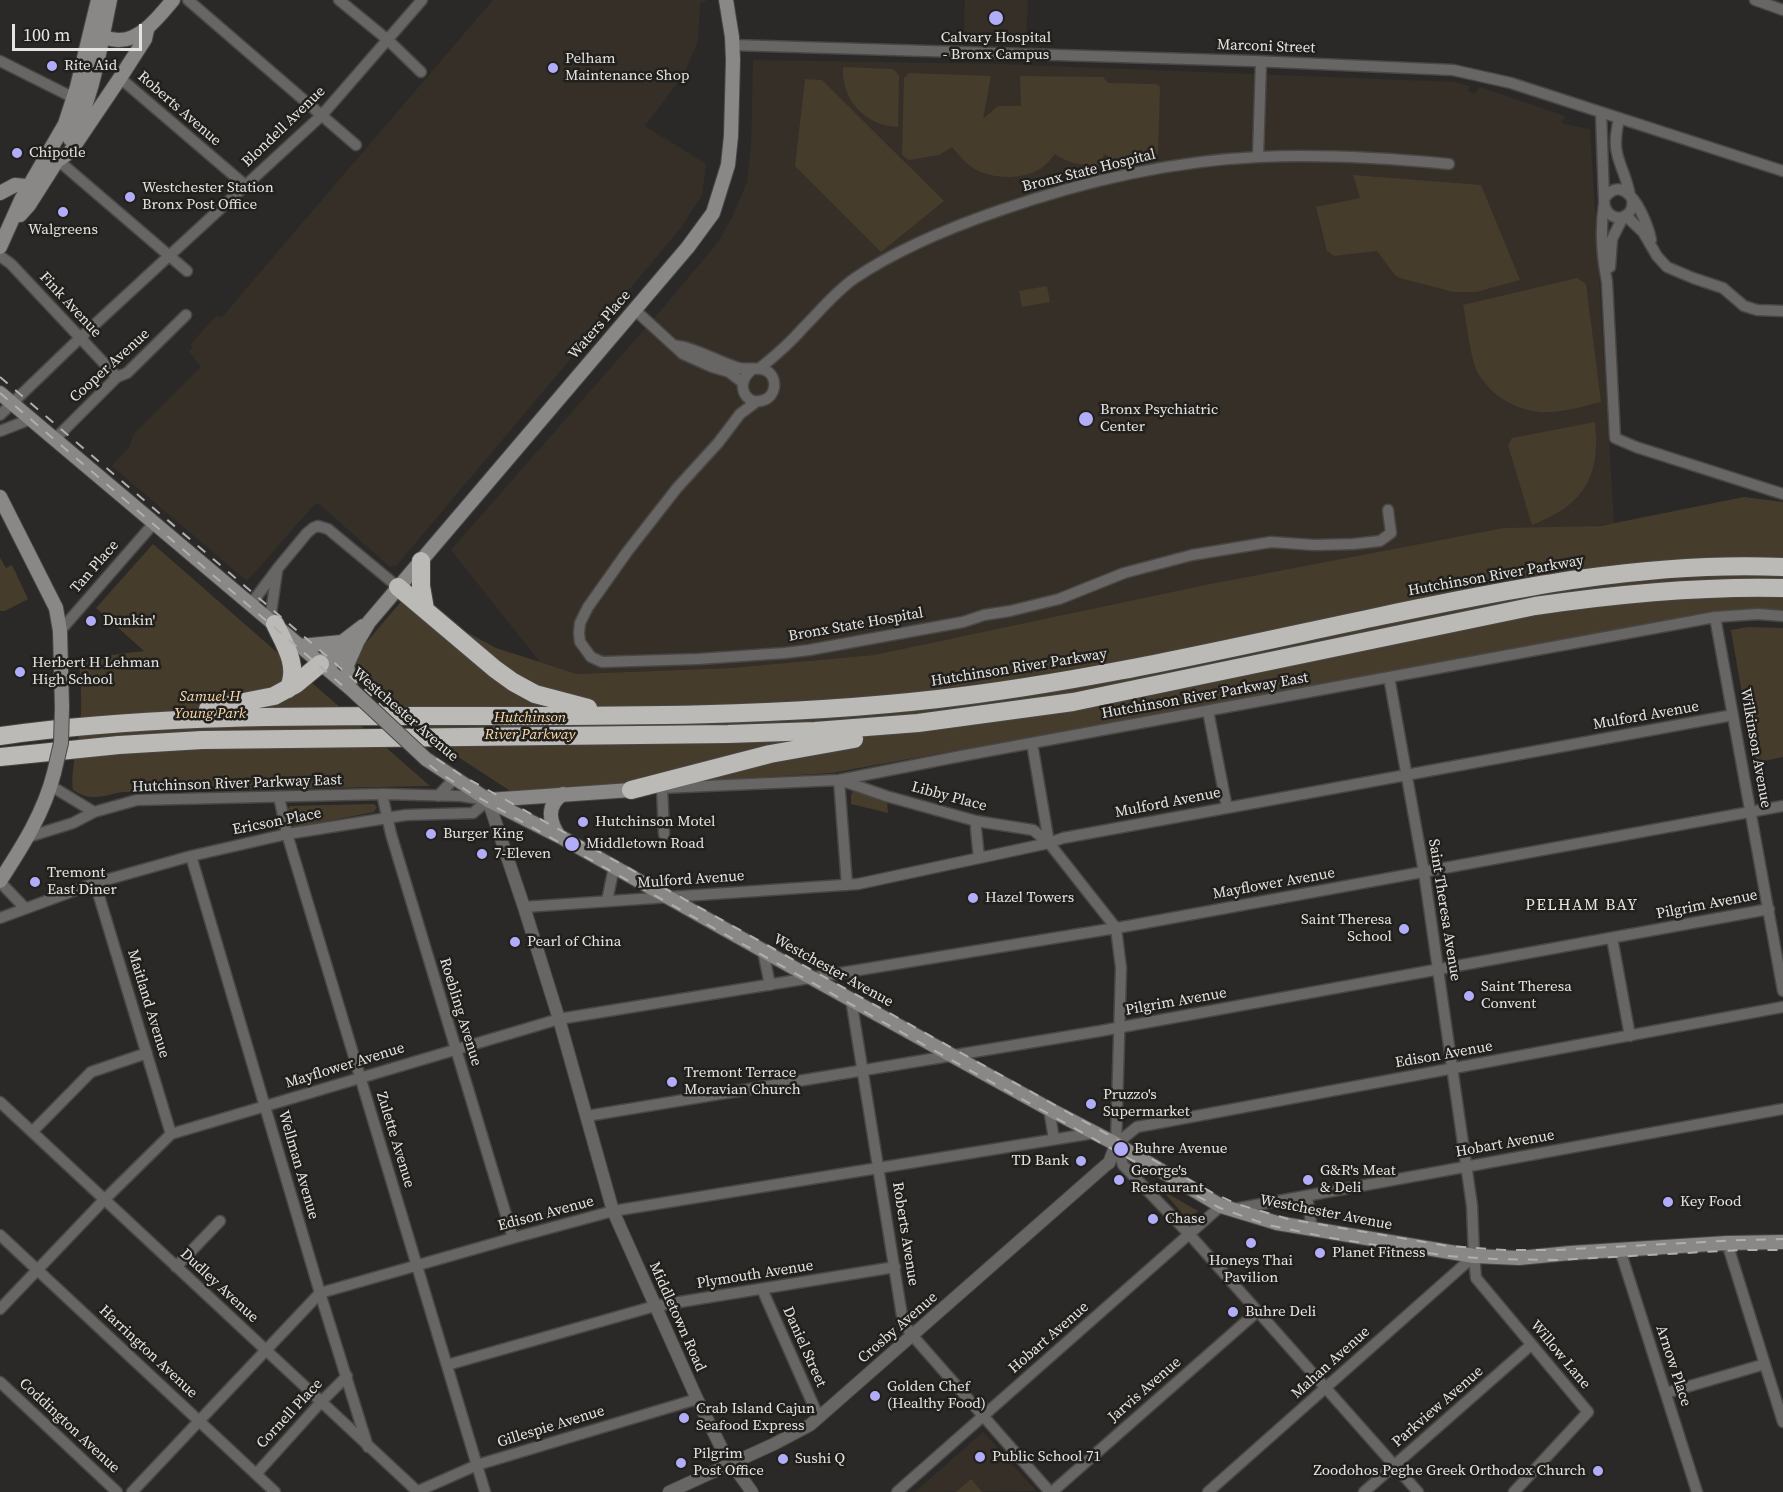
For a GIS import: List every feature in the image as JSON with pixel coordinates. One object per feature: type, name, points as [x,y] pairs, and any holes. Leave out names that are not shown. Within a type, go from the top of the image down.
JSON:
[{"type":"highway","points":[[421,561],[421,586],[425,609]]},
{"type":"highway","name":"Hutchinson River Parkway","points":[[0,736],[63,728],[246,717],[607,715],[842,708],[977,694],[1120,671],[1551,582],[1676,568],[1783,567]]},
{"type":"highway","points":[[398,587],[495,669],[526,689],[544,697],[579,705],[607,715]]},
{"type":"highway","points":[[1753,587],[1783,594]]},
{"type":"highway","points":[[0,757],[157,742],[234,739],[717,735],[815,731],[918,723],[1073,702],[1535,606],[1672,589],[1783,588]]},
{"type":"highway","points":[[272,622],[288,652],[292,666],[292,678],[288,688]]},
{"type":"highway","points":[[144,722],[189,711],[268,698],[279,694],[323,666]]},
{"type":"highway","points":[[631,790],[797,748],[907,732],[982,715]]},
{"type":"main road","points":[[0,247],[4,225],[57,156],[65,149],[83,113],[96,35],[98,0]]},
{"type":"main road","points":[[57,156],[65,124],[110,0]]},
{"type":"main road","points":[[96,35],[119,40],[147,30],[173,0]]},
{"type":"main road","name":"Waters Place","points":[[323,666],[369,622],[688,247],[713,213],[724,179],[729,151],[732,45],[726,0]]},
{"type":"main road","points":[[57,156],[70,152],[145,39],[147,30]]},
{"type":"main road","points":[[0,193],[15,185],[34,187]]},
{"type":"main road","name":"Westchester Avenue","points":[[0,393],[351,689],[426,759],[485,803],[559,836],[810,977],[1116,1144],[1227,1208],[1277,1223],[1312,1230],[1474,1256],[1519,1258],[1727,1243],[1783,1242]]},
{"type":"main road","points":[[0,497],[56,608],[60,632],[62,707],[60,743],[52,780],[28,837],[0,882]]},
{"type":"main road","points":[[300,646],[349,643],[347,666],[351,689]]},
{"type":"main road","points":[[485,803],[563,794],[631,790]]},
{"type":"main road","points":[[559,836],[552,826],[551,807],[563,794]]},
{"type":"street","points":[[188,0],[356,145]]},
{"type":"street","points":[[339,0],[388,40],[421,72]]},
{"type":"street","name":"Blondell Avenue","points":[[0,415],[80,338],[322,115],[422,0]]},
{"type":"street","points":[[1755,0],[1783,10]]},
{"type":"street","name":"Marconi Street","points":[[732,45],[1261,62],[1460,71],[1511,83],[1783,171]]},
{"type":"street","points":[[0,61],[74,98]]},
{"type":"street","points":[[1258,157],[1261,62]]},
{"type":"street","name":"Roberts Avenue","points":[[120,78],[245,185]]},
{"type":"street","points":[[1601,112],[1604,202],[1602,221],[1615,438],[1783,494]]},
{"type":"street","points":[[1607,282],[1611,243],[1632,206],[1628,184],[1617,153],[1619,118]]},
{"type":"street","points":[[57,156],[187,271]]},
{"type":"street","name":"Bronx State Hospital","points":[[756,369],[781,351],[832,297],[854,279],[887,259],[938,234],[1024,202],[1112,178],[1194,163],[1258,157],[1355,156],[1449,164]]},
{"type":"street","points":[[1604,202],[1611,192],[1625,191],[1644,214],[1653,247]]},
{"type":"street","points":[[1604,202],[1612,216],[1624,217],[1638,226],[1667,267],[1723,288],[1744,306],[1756,310],[1783,311]]},
{"type":"street","name":"Fink Avenue","points":[[0,256],[11,264],[117,377]]},
{"type":"street","points":[[635,310],[673,345],[683,354],[712,368],[729,372],[743,387],[747,398],[756,402],[765,400],[772,394],[775,385],[772,376],[767,371],[741,369],[688,347],[673,345]]},
{"type":"street","name":"Cooper Avenue","points":[[55,439],[117,377],[127,373],[186,315]]},
{"type":"street","name":"Bronx State Hospital","points":[[772,376],[781,351]]},
{"type":"street","points":[[743,387],[746,374],[756,369]]},
{"type":"street","name":"Bronx State Hospital","points":[[740,414],[743,387]]},
{"type":"street","name":"Bronx State Hospital","points":[[756,402],[740,414],[677,488],[588,607],[580,623],[579,633],[580,642],[591,657],[602,662],[632,662],[774,654],[809,650],[963,622],[984,615],[1059,599],[1124,573],[1192,555],[1271,542],[1314,545],[1380,541],[1391,532],[1388,510]]},
{"type":"street","points":[[0,431],[31,419]]},
{"type":"street","name":"Tan Place","points":[[60,632],[154,523]]},
{"type":"street","points":[[251,604],[307,533],[318,526],[328,529],[398,587]]},
{"type":"street","points":[[272,622],[278,568]]},
{"type":"street","name":"Hutchinson River Parkway East","points":[[631,790],[839,780],[1715,617],[1758,614],[1783,616]]},
{"type":"street","name":"Wilkinson Avenue","points":[[1715,617],[1783,992]]},
{"type":"street","name":"Saint Theresa Avenue","points":[[1389,677],[1424,872],[1472,1206],[1474,1256]]},
{"type":"street","points":[[1208,711],[1227,807]]},
{"type":"street","name":"Mulford Avenue","points":[[524,907],[847,885],[1049,843],[1063,838],[1733,715]]},
{"type":"street","points":[[1032,743],[1049,843],[1116,928],[1121,968],[1116,1144],[1123,1165],[1190,1235],[1418,1492]]},
{"type":"street","points":[[438,796],[454,779]]},
{"type":"street","points":[[52,780],[94,812]]},
{"type":"street","points":[[839,780],[847,885]]},
{"type":"street","name":"Libby Place","points":[[839,780],[886,796],[976,821],[1033,830],[1049,843]]},
{"type":"street","points":[[662,788],[664,834]]},
{"type":"street","points":[[382,794],[460,796],[485,803]]},
{"type":"street","name":"Hutchinson River Parkway East","points":[[28,837],[74,823],[94,812],[137,800],[382,794]]},
{"type":"street","name":"Roebling Avenue","points":[[382,794],[387,818],[513,1238]]},
{"type":"street","name":"Zulette Avenue","points":[[279,797],[288,834],[485,1492]]},
{"type":"street","name":"Ericson Place","points":[[0,918],[95,883],[191,856],[288,834],[406,815],[473,813],[485,803]]},
{"type":"street","name":"Middletown Road","points":[[485,803],[524,907],[614,1211],[697,1399],[724,1453],[752,1492]]},
{"type":"street","name":"Mayflower Avenue","points":[[0,1309],[171,1134],[455,1048],[559,1019],[1116,928],[1783,806]]},
{"type":"street","points":[[976,821],[980,858]]},
{"type":"street","name":"Wellman Avenue","points":[[191,856],[368,1447]]},
{"type":"street","points":[[607,901],[614,867]]},
{"type":"street","points":[[0,882],[25,908]]},
{"type":"street","name":"Maitland Avenue","points":[[95,883],[171,1134]]},
{"type":"street","name":"Pilgrim Avenue","points":[[587,1116],[1119,1028],[1769,909]]},
{"type":"street","points":[[1612,938],[1630,1036]]},
{"type":"street","points":[[763,951],[770,985]]},
{"type":"street","name":"Roberts Avenue","points":[[851,999],[903,1322],[1051,1492]]},
{"type":"street","name":"Edison Avenue","points":[[1116,1144],[1137,1127],[1783,1007]]},
{"type":"street","points":[[32,1132],[91,1072],[147,1053]]},
{"type":"street","name":"Dudley Avenue","points":[[0,1102],[417,1492]]},
{"type":"street","points":[[1049,1109],[1054,1139]]},
{"type":"street","name":"Hobart Avenue","points":[[897,1492],[1190,1235],[1227,1208],[1307,1196],[1783,1109]]},
{"type":"street","name":"Edison Avenue","points":[[320,1293],[614,1211],[1094,1132]]},
{"type":"street","name":"Crosby Avenue","points":[[669,1492],[800,1431],[819,1418],[1109,1163],[1116,1144]]},
{"type":"street","points":[[1307,1196],[1312,1230]]},
{"type":"street","points":[[176,1267],[220,1221]]},
{"type":"street","name":"Harrington Avenue","points":[[0,1235],[275,1492]]},
{"type":"street","points":[[1727,1243],[1783,1422]]},
{"type":"street","name":"Arnow Place","points":[[1620,1250],[1697,1492]]},
{"type":"street","name":"Willow Lane","points":[[1474,1256],[1476,1278],[1588,1412],[1514,1492]]},
{"type":"street","name":"Mahan Avenue","points":[[1208,1492],[1474,1256]]},
{"type":"street","name":"Plymouth Avenue","points":[[447,1365],[655,1306],[895,1267]]},
{"type":"street","name":"Daniel Street","points":[[762,1289],[819,1418]]},
{"type":"street","points":[[132,1492],[320,1293]]},
{"type":"street","name":"Jarvis Avenue","points":[[1051,1492],[1258,1311]]},
{"type":"street","name":"Parkview Avenue","points":[[1364,1492],[1531,1345]]},
{"type":"street","points":[[1666,1394],[1765,1364]]},
{"type":"street","name":"Cornell Place","points":[[256,1474],[347,1376]]},
{"type":"street","name":"Coddington Avenue","points":[[0,1382],[117,1492]]},
{"type":"street","name":"Gillespie Avenue","points":[[417,1492],[477,1465],[697,1399]]},
{"type":"shaded area","points":[[493,0],[707,0],[700,4],[698,41],[684,74],[645,126],[706,164],[702,195],[680,229],[396,566],[390,567],[319,504],[315,504],[247,581],[112,466],[129,447],[134,434],[201,367],[189,351],[193,347],[190,345],[216,316],[222,317]]},
{"type":"shaded area","name":"Calvary Hospital - Bronx Campus","points":[[965,0],[1028,0],[1026,36],[964,36]]},
{"type":"shaded area","name":"Bronx Psychiatric Center","points":[[753,60],[999,64],[1456,82],[1470,86],[1468,91],[1474,94],[1480,87],[1565,116],[1562,122],[1564,124],[1590,129],[1614,523],[1200,586],[874,655],[731,668],[577,674],[540,662],[451,550],[719,241],[747,182],[751,145]]},
{"type":"shaded area","name":"Public School 71","points":[[983,1432],[1036,1491],[915,1492]]},
{"type":"green space","points":[[843,67],[893,69],[899,75],[898,127],[875,122],[857,109],[846,90]]},
{"type":"green space","points":[[909,73],[991,76],[983,119],[998,106],[1021,106],[1020,76],[1103,77],[1108,83],[1156,84],[1160,87],[1158,154],[1118,162],[1104,154],[1101,166],[1089,166],[1077,164],[1055,154],[1041,169],[1030,174],[1012,177],[993,176],[976,170],[952,147],[939,155],[909,160],[902,155],[904,78]]},
{"type":"green space","points":[[805,79],[822,80],[944,201],[881,252],[795,166]]},
{"type":"green space","points":[[1353,175],[1481,185],[1520,280],[1476,292],[1453,292],[1400,278],[1395,275],[1377,251],[1334,256],[1327,251],[1316,207],[1360,198]]},
{"type":"green space","points":[[1577,278],[1586,284],[1601,402],[1551,412],[1529,410],[1509,403],[1491,390],[1475,367],[1463,305]]},
{"type":"green space","points":[[1047,286],[1050,302],[1022,307],[1019,291]]},
{"type":"green space","points":[[1595,422],[1595,461],[1585,486],[1569,505],[1558,513],[1532,525],[1508,445],[1512,438]]},
{"type":"green space","name":"Hutchinson River Parkway","points":[[1744,497],[1783,502],[1783,610],[1714,612],[832,773],[512,792],[452,753],[349,663],[404,598],[496,648],[577,674],[731,668],[874,655],[1200,586],[1504,528],[1600,526]]},
{"type":"green space","name":"Samuel H Young Park","points":[[153,544],[430,786],[122,792],[97,797],[85,796],[73,790],[72,782],[81,715],[79,659],[144,651],[96,608]]},
{"type":"green space","points":[[0,558],[6,568],[12,565],[28,599],[5,611],[0,611]]},
{"type":"green space","points":[[1749,627],[1783,628],[1783,757],[1754,763],[1731,630]]},
{"type":"green space","points":[[853,791],[887,801],[888,813],[851,804]]},
{"type":"green space","points":[[374,804],[377,807],[374,812],[296,827],[291,822],[287,809],[290,806]]},
{"type":"green space","points":[[1163,1191],[1198,1211],[1188,1220]]},
{"type":"green space","points":[[971,1479],[982,1492],[956,1492],[957,1491]]},
{"type":"railway","points":[[0,377],[368,692],[431,755],[461,775],[1213,1193],[1237,1204],[1288,1219],[1448,1246],[1505,1250],[1555,1250],[1783,1239]]},
{"type":"railway","points":[[0,393],[392,728]]},
{"type":"railway","points":[[383,727],[437,771],[472,794],[1220,1208],[1268,1225],[1331,1238],[1447,1256],[1557,1260],[1741,1250],[1783,1250]]},
{"type":"place","name":"Calvary Hospital - Bronx Campus","points":[[996,18]]},
{"type":"place","name":"Rite Aid","points":[[52,66]]},
{"type":"place","name":"Pelham Maintenance Shop","points":[[553,68]]},
{"type":"place","name":"Chipotle","points":[[17,153]]},
{"type":"place","name":"Westchester Station Bronx Post Office","points":[[130,197]]},
{"type":"place","name":"Walgreens","points":[[63,212]]},
{"type":"place","name":"Bronx Psychiatric Center","points":[[1086,419]]},
{"type":"place","name":"Dunkin'","points":[[91,621]]},
{"type":"place","name":"Herbert H Lehman High School","points":[[20,672]]},
{"type":"place","name":"Hutchinson Motel","points":[[583,822]]},
{"type":"place","name":"Burger King","points":[[431,834]]},
{"type":"place","name":"Middletown Road","points":[[572,844]]},
{"type":"place","name":"7-Eleven","points":[[482,854]]},
{"type":"place","name":"Tremont East Diner","points":[[35,882]]},
{"type":"place","name":"Hazel Towers","points":[[973,898]]},
{"type":"place","name":"Saint Theresa School","points":[[1404,929]]},
{"type":"place","name":"Pearl of China","points":[[515,942]]},
{"type":"place","name":"Saint Theresa Convent","points":[[1469,996]]},
{"type":"place","name":"Tremont Terrace Moravian Church","points":[[672,1082]]},
{"type":"place","name":"Pruzzo's Supermarket","points":[[1091,1104]]},
{"type":"place","name":"Buhre Avenue","points":[[1121,1149]]},
{"type":"place","name":"TD Bank","points":[[1081,1161]]},
{"type":"place","name":"George's Restaurant","points":[[1119,1180]]},
{"type":"place","name":"G&R's Meat & Deli","points":[[1308,1180]]},
{"type":"place","name":"Key Food","points":[[1668,1202]]},
{"type":"place","name":"Chase","points":[[1153,1219]]},
{"type":"place","name":"Honeys Thai Pavilion","points":[[1251,1243]]},
{"type":"place","name":"Planet Fitness","points":[[1320,1253]]},
{"type":"place","name":"Buhre Deli","points":[[1233,1312]]},
{"type":"place","name":"Golden Chef (Healthy Food)","points":[[875,1396]]},
{"type":"place","name":"Crab Island Cajun Seafood Express","points":[[684,1418]]},
{"type":"place","name":"Public School 71","points":[[980,1457]]},
{"type":"place","name":"Sushi Q","points":[[783,1459]]},
{"type":"place","name":"Pilgrim Post Office","points":[[681,1463]]},
{"type":"place","name":"Zoodohos Peghe Greek Orthodox Church","points":[[1598,1471]]},
{"type":"district","name":"PELHAM BAY","points":[[1582,906]]}]
